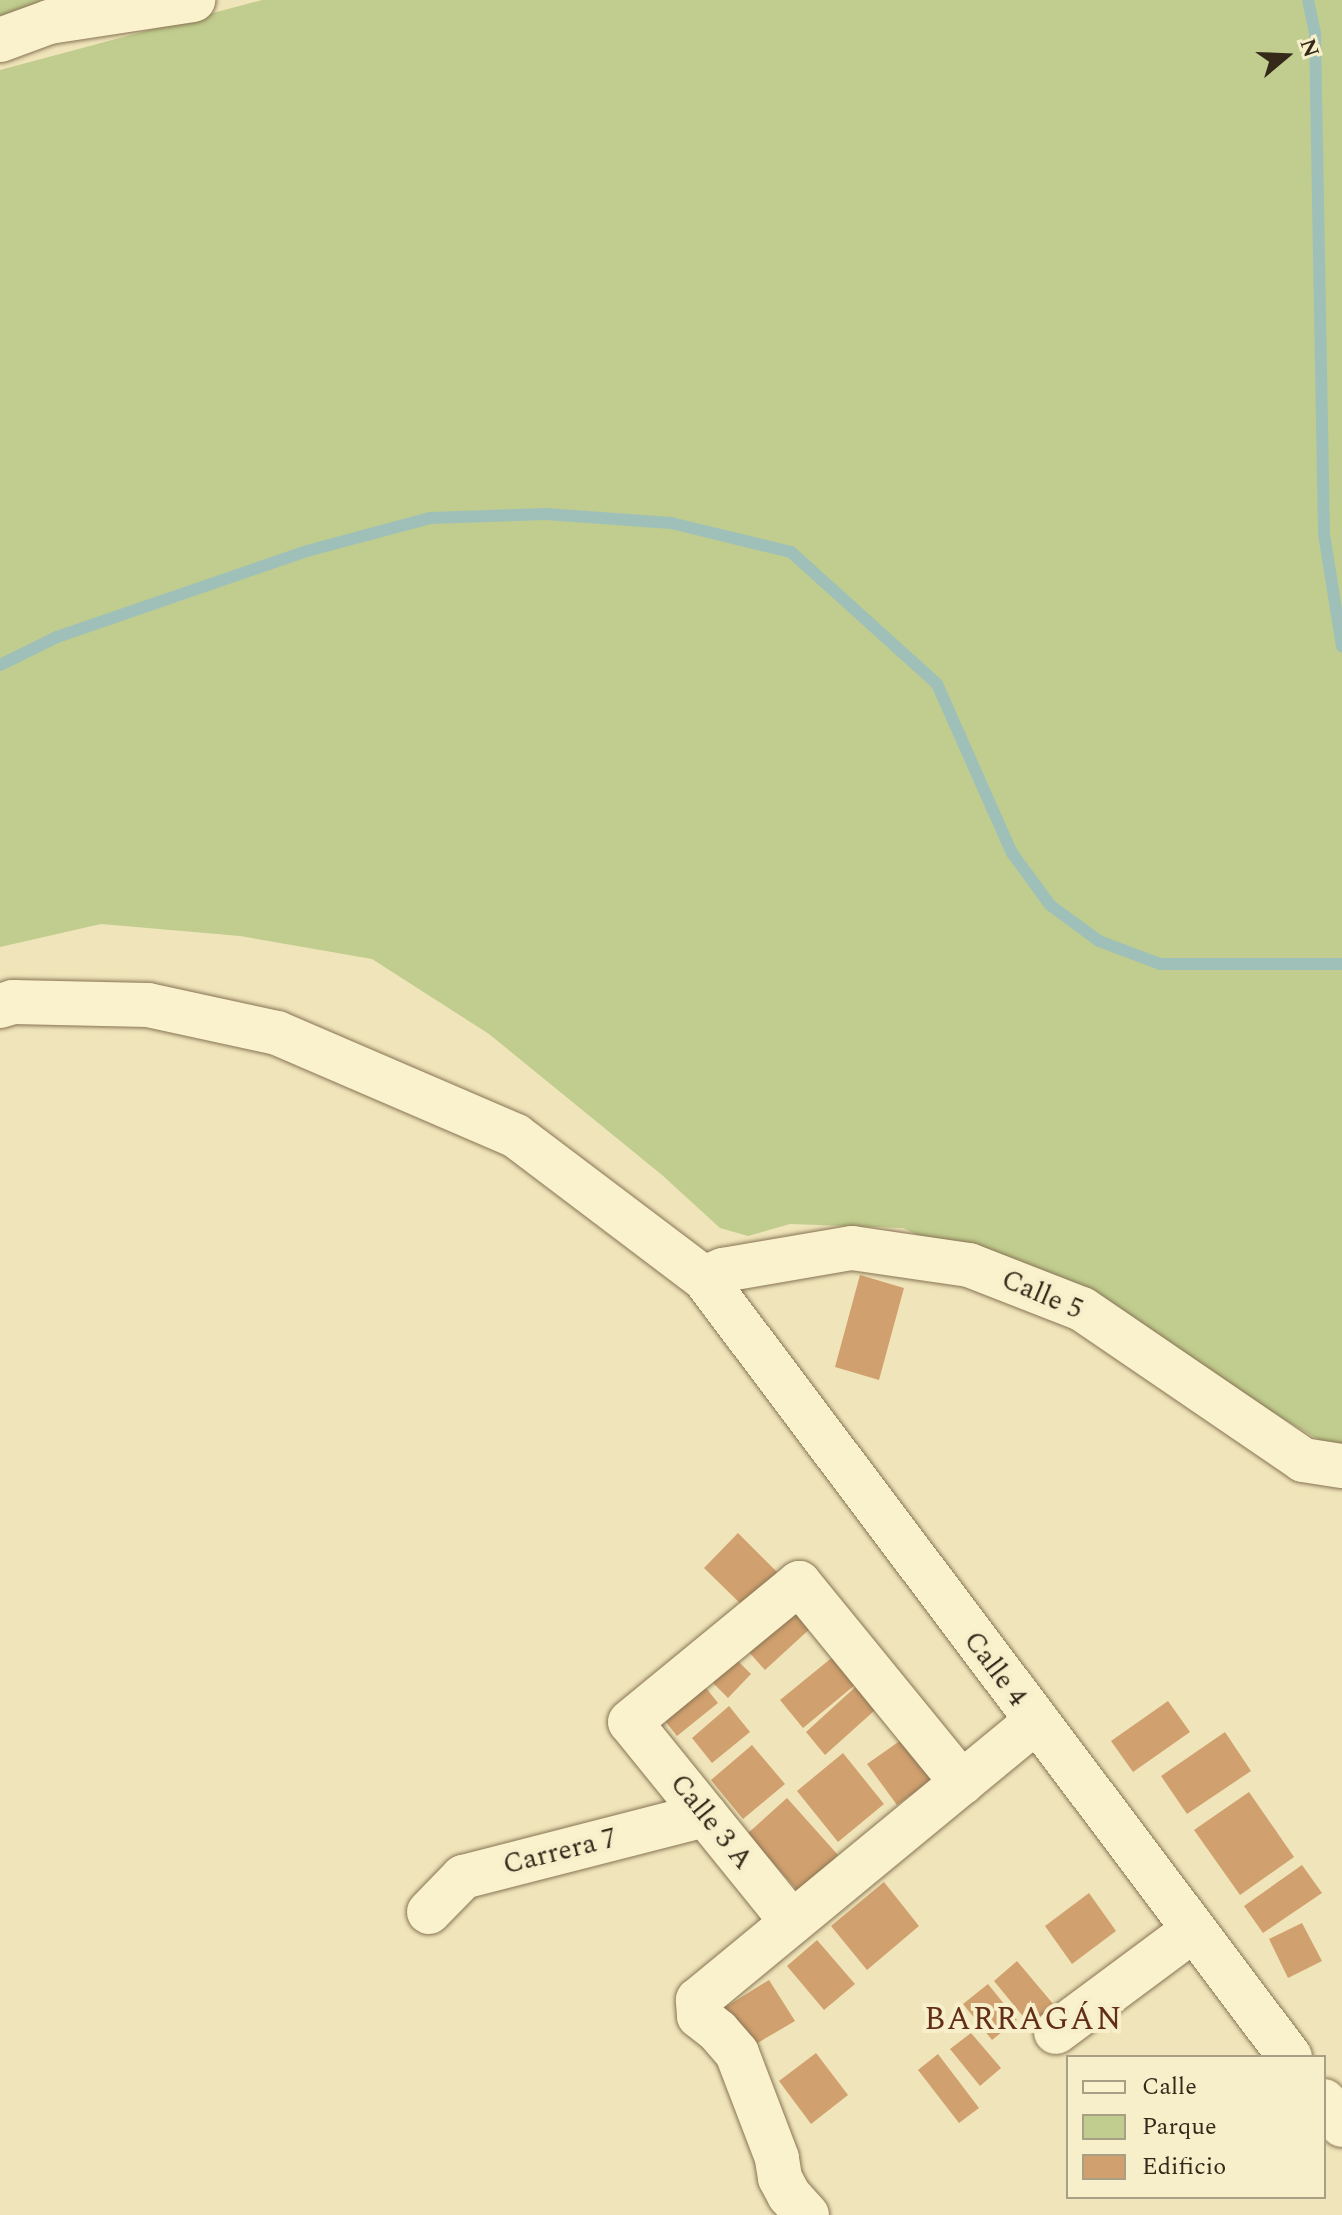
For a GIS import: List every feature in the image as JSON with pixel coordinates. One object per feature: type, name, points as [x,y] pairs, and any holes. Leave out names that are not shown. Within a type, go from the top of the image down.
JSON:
[{"type":"street","points":[[0,40],[49,22],[193,0]]},
{"type":"street","name":"Calle 4","points":[[0,1006],[13,1002],[148,1005],[277,1033],[516,1136],[704,1278],[1192,1931],[1288,2055]]},
{"type":"street","name":"Calle 5","points":[[704,1278],[723,1270],[852,1248],[969,1265],[1082,1309],[1303,1460],[1342,1466]]},
{"type":"street","name":"Calle 3 A","points":[[792,1922],[630,1722],[799,1583],[962,1783]]},
{"type":"street","points":[[807,2215],[789,2195],[780,2178],[777,2158],[737,2053],[699,2016],[698,2000],[1035,1722]]},
{"type":"street","name":"Carrera 7","points":[[429,1912],[463,1877],[705,1815]]},
{"type":"street","points":[[1056,2032],[1192,1931]]},
{"type":"street","points":[[1326,2104],[1342,2125]]},
{"type":"green space","points":[[0,0],[66,0],[0,20]]},
{"type":"green space","points":[[262,0],[1342,0],[1342,1449],[1333,1448],[1178,1357],[903,1228],[790,1224],[748,1236],[720,1228],[662,1175],[489,1034],[372,959],[240,936],[101,924],[0,947],[0,70]]},
{"type":"building","points":[[860,1275],[904,1288],[879,1380],[835,1367]]},
{"type":"building","points":[[738,1533],[781,1576],[747,1610],[704,1568]]},
{"type":"building","points":[[788,1598],[813,1626],[765,1670],[740,1642]]},
{"type":"building","points":[[845,1647],[867,1675],[803,1728],[780,1700]]},
{"type":"building","points":[[730,1653],[751,1674],[728,1698],[707,1677]]},
{"type":"building","points":[[698,1678],[718,1703],[677,1736],[657,1711]]},
{"type":"building","points":[[863,1680],[884,1702],[825,1755],[806,1732]]},
{"type":"building","points":[[1168,1701],[1190,1732],[1133,1772],[1111,1741]]},
{"type":"building","points":[[729,1706],[750,1732],[712,1763],[692,1738]]},
{"type":"building","points":[[1225,1732],[1251,1771],[1187,1814],[1161,1776]]},
{"type":"building","points":[[904,1738],[934,1779],[897,1805],[867,1764]]},
{"type":"building","points":[[752,1745],[785,1784],[743,1819],[711,1780]]},
{"type":"building","points":[[843,1753],[884,1804],[838,1842],[797,1791]]},
{"type":"building","points":[[1249,1792],[1294,1857],[1240,1895],[1194,1830]]},
{"type":"building","points":[[787,1798],[838,1855],[798,1891],[747,1834]]},
{"type":"building","points":[[1302,1865],[1322,1893],[1263,1933],[1244,1906]]},
{"type":"building","points":[[884,1882],[919,1926],[867,1970],[831,1926]]},
{"type":"building","points":[[1089,1893],[1116,1931],[1072,1964],[1045,1926]]},
{"type":"building","points":[[1302,1923],[1322,1961],[1288,1978],[1269,1939]]},
{"type":"building","points":[[817,1940],[855,1984],[824,2010],[787,1966]]},
{"type":"building","points":[[1017,1961],[1059,2011],[1035,2031],[994,1981]]},
{"type":"building","points":[[769,1980],[795,2021],[749,2048],[724,2008]]},
{"type":"building","points":[[988,1984],[1017,2020],[992,2040],[963,2004]]},
{"type":"building","points":[[971,2033],[1001,2068],[980,2086],[950,2049]]},
{"type":"building","points":[[816,2053],[848,2095],[811,2124],[779,2081]]},
{"type":"building","points":[[938,2054],[979,2108],[959,2123],[918,2070]]},
{"type":"waterway","points":[[1308,0],[1315,34],[1324,534],[1342,647]]},
{"type":"waterway","points":[[0,665],[57,637],[307,551],[430,518],[546,514],[671,523],[791,552],[937,684],[1012,853],[1050,905],[1099,941],[1160,964],[1342,964]]},
{"type":"district","name":"BARRAGÁN","points":[[1024,2020]]}]
